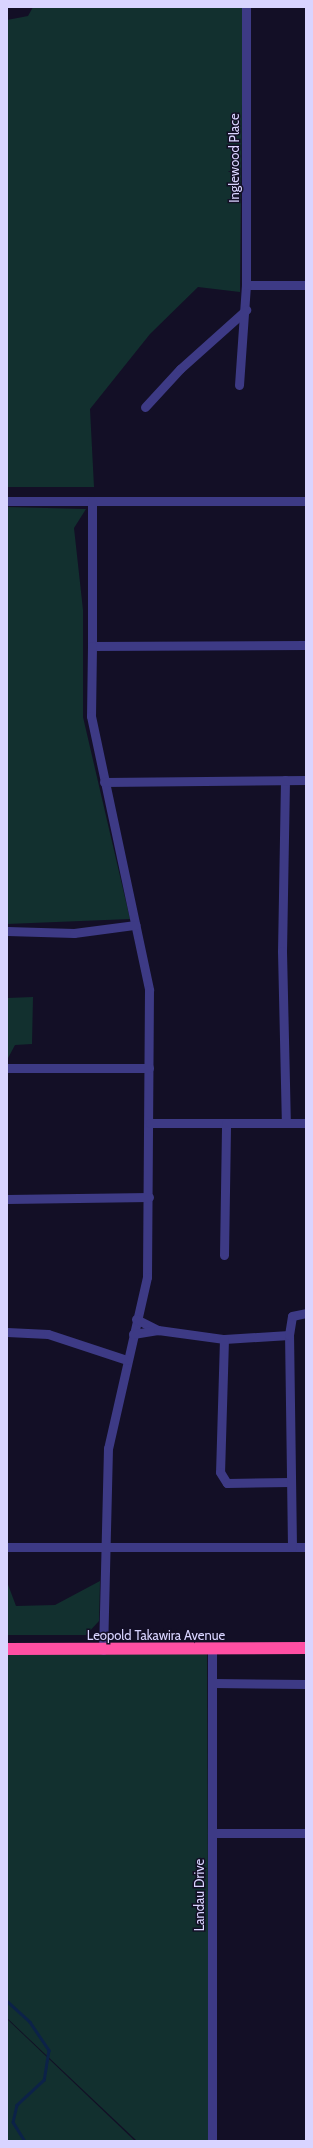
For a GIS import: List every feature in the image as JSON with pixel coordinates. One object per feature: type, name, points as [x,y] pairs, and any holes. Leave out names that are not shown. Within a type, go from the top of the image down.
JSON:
[{"type":"highway","name":"Leopold Takawira Avenue","points":[[7,1649],[103,1650],[306,1648]]},
{"type":"street","name":"Inglewood Place","points":[[239,385],[246,310],[246,7]]},
{"type":"street","points":[[246,285],[306,285]]},
{"type":"street","points":[[145,407],[180,369],[246,310]]},
{"type":"street","points":[[7,501],[306,501]]},
{"type":"street","points":[[92,501],[91,716],[104,782],[149,984],[150,1123],[147,1277],[136,1319],[108,1448],[104,1548],[103,1650]]},
{"type":"street","points":[[92,646],[306,645]]},
{"type":"street","points":[[285,780],[282,951],[286,1123]]},
{"type":"street","points":[[104,782],[306,780]]},
{"type":"street","points":[[7,931],[74,933],[135,925]]},
{"type":"street","points":[[7,1068],[149,1068]]},
{"type":"street","points":[[150,1123],[306,1123]]},
{"type":"street","points":[[224,1255],[226,1123]]},
{"type":"street","points":[[7,1199],[149,1197]]},
{"type":"street","points":[[292,1547],[288,1335],[292,1316],[306,1313]]},
{"type":"street","points":[[136,1319],[158,1330]]},
{"type":"street","points":[[133,1334],[158,1330],[224,1340],[288,1335]]},
{"type":"street","points":[[7,1332],[48,1334],[127,1360]]},
{"type":"street","points":[[224,1340],[220,1478],[227,1483],[290,1482]]},
{"type":"street","points":[[7,1547],[306,1547]]},
{"type":"street","name":"Landau Drive","points":[[212,1649],[212,2141]]},
{"type":"street","points":[[213,1683],[306,1684]]},
{"type":"street","points":[[212,1833],[306,1832]]},
{"type":"green space","points":[[33,7],[243,7],[240,292],[198,287],[150,334],[90,409],[94,487],[7,487],[7,20],[28,16]]},
{"type":"green space","points":[[7,507],[86,509],[74,528],[83,610],[83,717],[130,919],[7,924]]},
{"type":"green space","points":[[33,997],[32,1044],[15,1045],[7,1060],[7,998]]},
{"type":"green space","points":[[100,1581],[99,1621],[86,1635],[7,1635],[7,1582],[16,1606],[55,1605]]},
{"type":"green space","points":[[7,1653],[207,1654],[209,2141],[137,2141],[7,2018]]},
{"type":"green space","points":[[7,2019],[135,2141],[7,2141]]},
{"type":"waterway","points":[[7,2001],[30,2022],[49,2050],[44,2080],[17,2105],[13,2122],[25,2141]]}]
